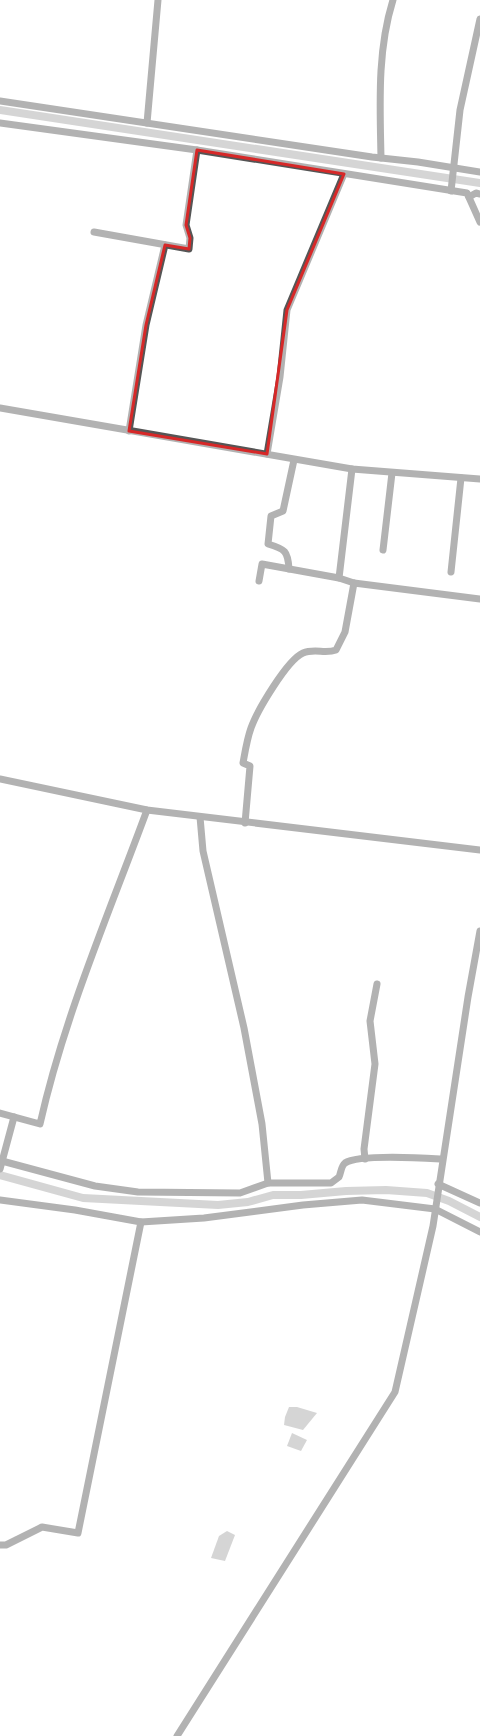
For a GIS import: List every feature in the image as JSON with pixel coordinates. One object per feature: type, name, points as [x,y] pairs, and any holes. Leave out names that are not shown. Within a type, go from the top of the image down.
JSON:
[{"type":"street","points":[[147,123],[158,0]]},
{"type":"street","points":[[381,158],[380,108],[383,37],[393,0]]},
{"type":"street","points":[[451,189],[460,110],[480,19]]},
{"type":"street","points":[[0,100],[480,172]]},
{"type":"street","points":[[0,123],[197,150],[344,174],[451,189],[467,193],[480,222]]},
{"type":"street","points":[[94,232],[189,249],[190,238],[186,225],[197,150]]},
{"type":"street","points":[[267,454],[280,377],[287,310],[344,174]]},
{"type":"street","points":[[469,197],[476,193],[480,194]]},
{"type":"street","points":[[129,431],[146,325],[164,245]]},
{"type":"street","points":[[0,408],[352,469],[480,479]]},
{"type":"street","points":[[289,569],[286,553],[281,548],[268,544],[271,516],[283,511],[294,460]]},
{"type":"street","points":[[339,578],[352,469]]},
{"type":"street","points":[[383,550],[392,473]]},
{"type":"street","points":[[451,572],[461,478]]},
{"type":"street","points":[[259,581],[262,564],[339,578],[354,583],[480,599]]},
{"type":"street","points":[[245,823],[250,766],[243,763],[251,727],[274,687],[296,657],[304,652],[313,651],[329,653],[336,650],[345,632],[354,583]]},
{"type":"street","points":[[0,779],[147,810],[245,823],[480,850]]},
{"type":"street","points":[[0,1113],[40,1124],[50,1080],[68,1023],[147,810]]},
{"type":"street","points":[[200,817],[203,851],[244,1028],[262,1124],[268,1184]]},
{"type":"street","points":[[177,1736],[395,1392],[433,1226],[442,1159],[480,931]]},
{"type":"street","points":[[365,1159],[364,1149],[376,1064],[370,1021],[377,984]]},
{"type":"street","points":[[0,1170],[14,1117]]},
{"type":"street","points":[[2,1161],[95,1186],[138,1192],[240,1193],[268,1184],[331,1183],[340,1177],[343,1166],[346,1163],[365,1159],[390,1157],[442,1159]]},
{"type":"street","points":[[438,1185],[480,1203]]},
{"type":"street","points":[[0,1200],[75,1210],[141,1222],[204,1218],[303,1205],[362,1200],[435,1207],[480,1232]]},
{"type":"street","points":[[0,1545],[6,1545],[42,1527],[78,1533],[141,1222]]},
{"type":"highlighted area","points":[[197,150],[344,174],[287,310],[267,454],[129,431],[146,325],[165,245],[189,249],[190,238],[186,225]]},
{"type":"shaded area","points":[[289,1407],[297,1407],[317,1413],[303,1430],[284,1425]]},
{"type":"shaded area","points":[[292,1433],[307,1440],[301,1451],[287,1446]]},
{"type":"shaded area","points":[[227,1531],[235,1535],[225,1561],[211,1558],[219,1536]]},
{"type":"waterway","points":[[0,110],[480,183]]},
{"type":"waterway","points":[[0,1175],[83,1198],[218,1205],[248,1202],[273,1195],[301,1195],[346,1191],[386,1190],[427,1193],[449,1201],[480,1217]]}]
